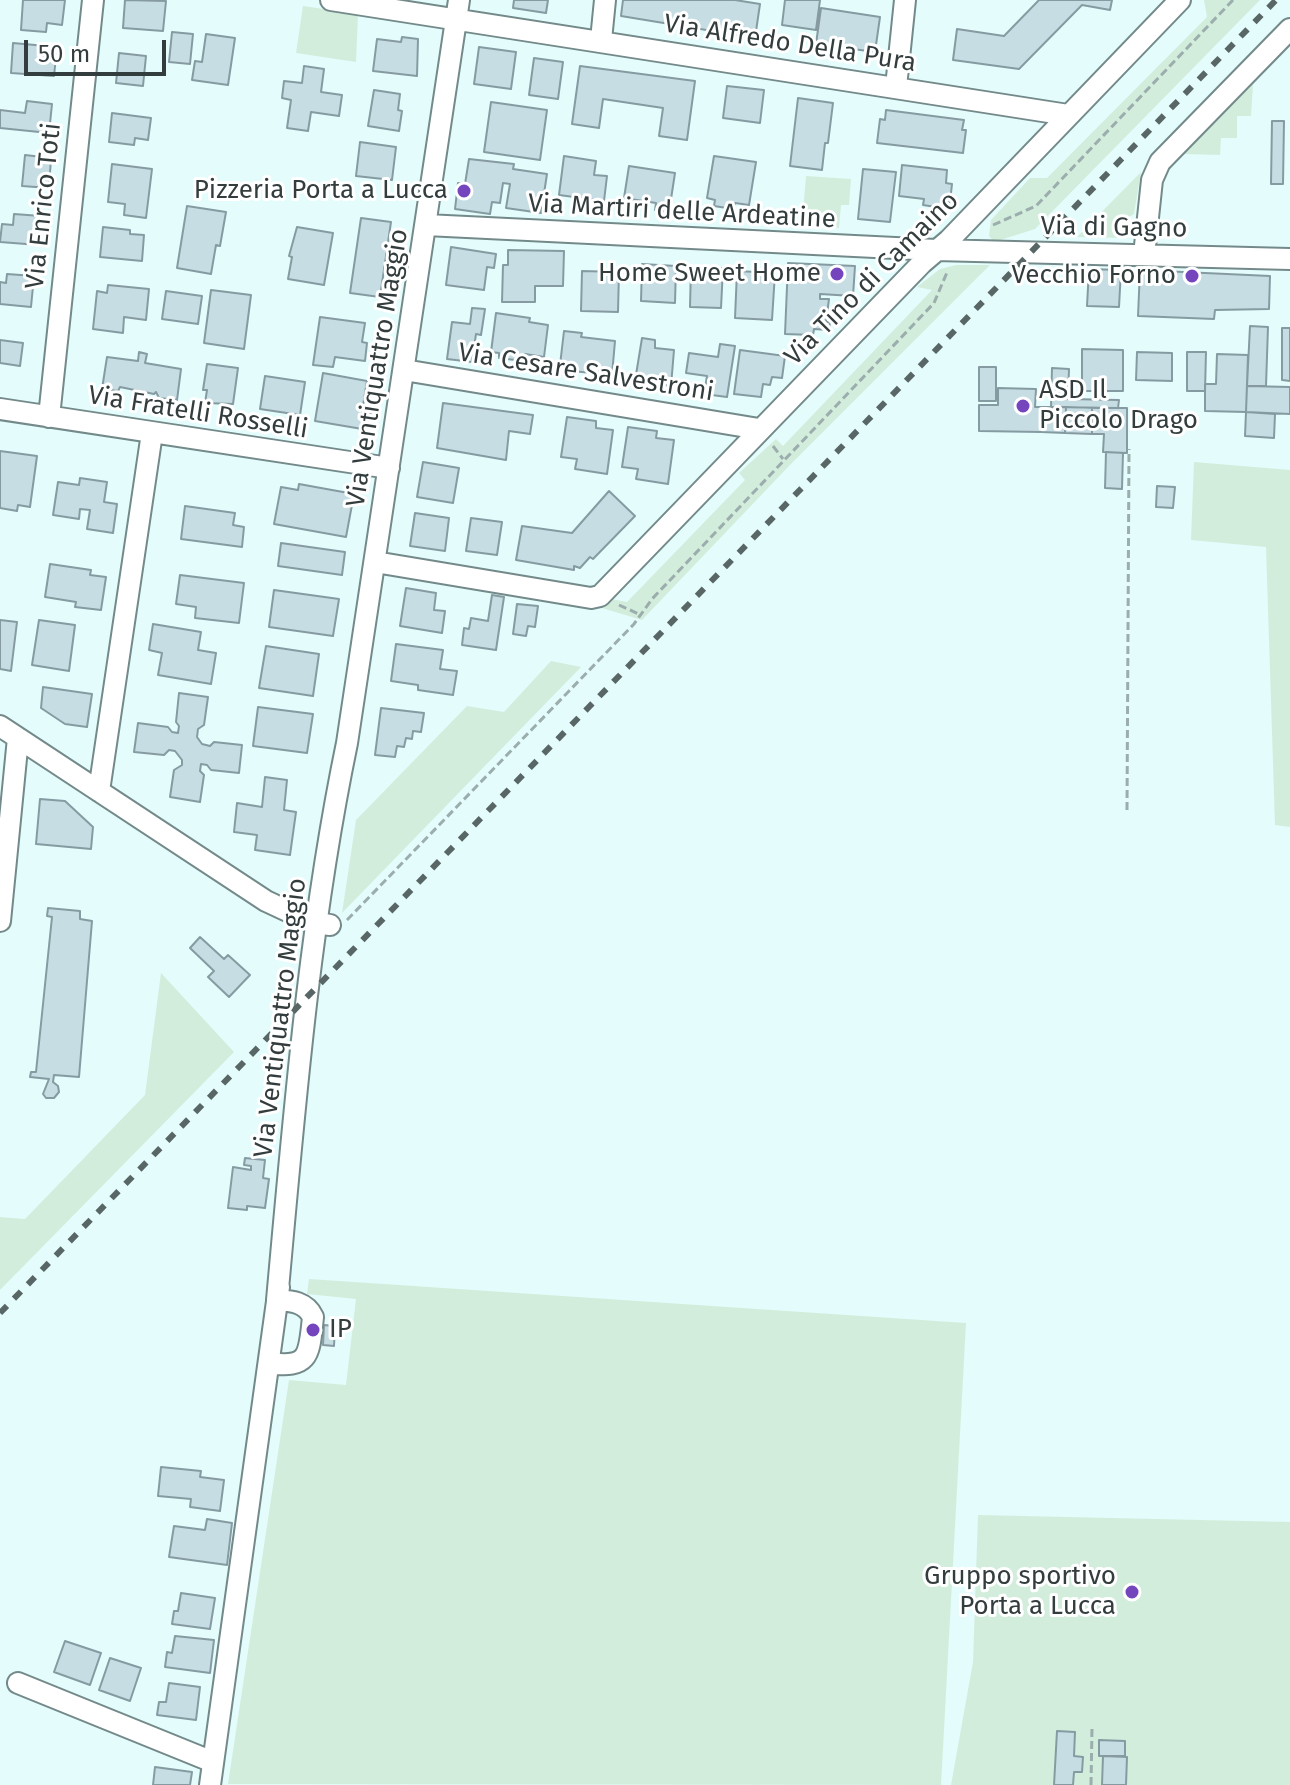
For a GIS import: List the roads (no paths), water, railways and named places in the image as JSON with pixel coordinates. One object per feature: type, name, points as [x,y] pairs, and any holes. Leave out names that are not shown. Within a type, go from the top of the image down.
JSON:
[{"type":"street","name":"Via Enrico Toti","points":[[49,417],[93,0]]},
{"type":"street","name":"Via Alfredo Della Pura","points":[[331,0],[458,10],[601,40],[1068,115]]},
{"type":"street","points":[[601,40],[605,0]]},
{"type":"street","points":[[896,87],[905,0]]},
{"type":"street","name":"Via Tino di Camaino","points":[[375,562],[591,598],[600,596],[759,429],[936,250],[960,230],[1180,0]]},
{"type":"street","name":"Via Ventiquattro Maggio","points":[[210,1785],[277,1300],[303,1143],[330,924],[329,831],[347,743],[458,10]]},
{"type":"street","points":[[1144,255],[1152,180],[1160,162],[1290,29]]},
{"type":"street","name":"Via Martiri delle Ardeatine","points":[[426,225],[936,250]]},
{"type":"street","name":"Via di Gagno","points":[[936,250],[1290,259]]},
{"type":"street","name":"Via Cesare Salvestroni","points":[[404,370],[759,429]]},
{"type":"street","name":"Via Fratelli Rosselli","points":[[0,409],[389,468]]},
{"type":"street","points":[[99,791],[152,433]]},
{"type":"street","points":[[0,726],[266,901],[295,916],[330,924]]},
{"type":"street","points":[[0,921],[18,738]]},
{"type":"street","points":[[269,1363],[290,1366],[303,1360],[310,1350],[311,1312],[302,1304],[277,1300]]},
{"type":"street","points":[[18,1683],[213,1762]]},
{"type":"railway","points":[[0,1313],[1276,0]]},
{"type":"place","name":"Pizzeria Porta a Lucca","points":[[464,191]]},
{"type":"place","name":"Home Sweet Home","points":[[837,274]]},
{"type":"place","name":"Vecchio Forno","points":[[1192,276]]},
{"type":"place","name":"ASD Il Piccolo Drago","points":[[1023,406]]},
{"type":"place","name":"IP","points":[[313,1330]]},
{"type":"place","name":"Gruppo sportivo Porta a Lucca","points":[[1132,1592]]}]
